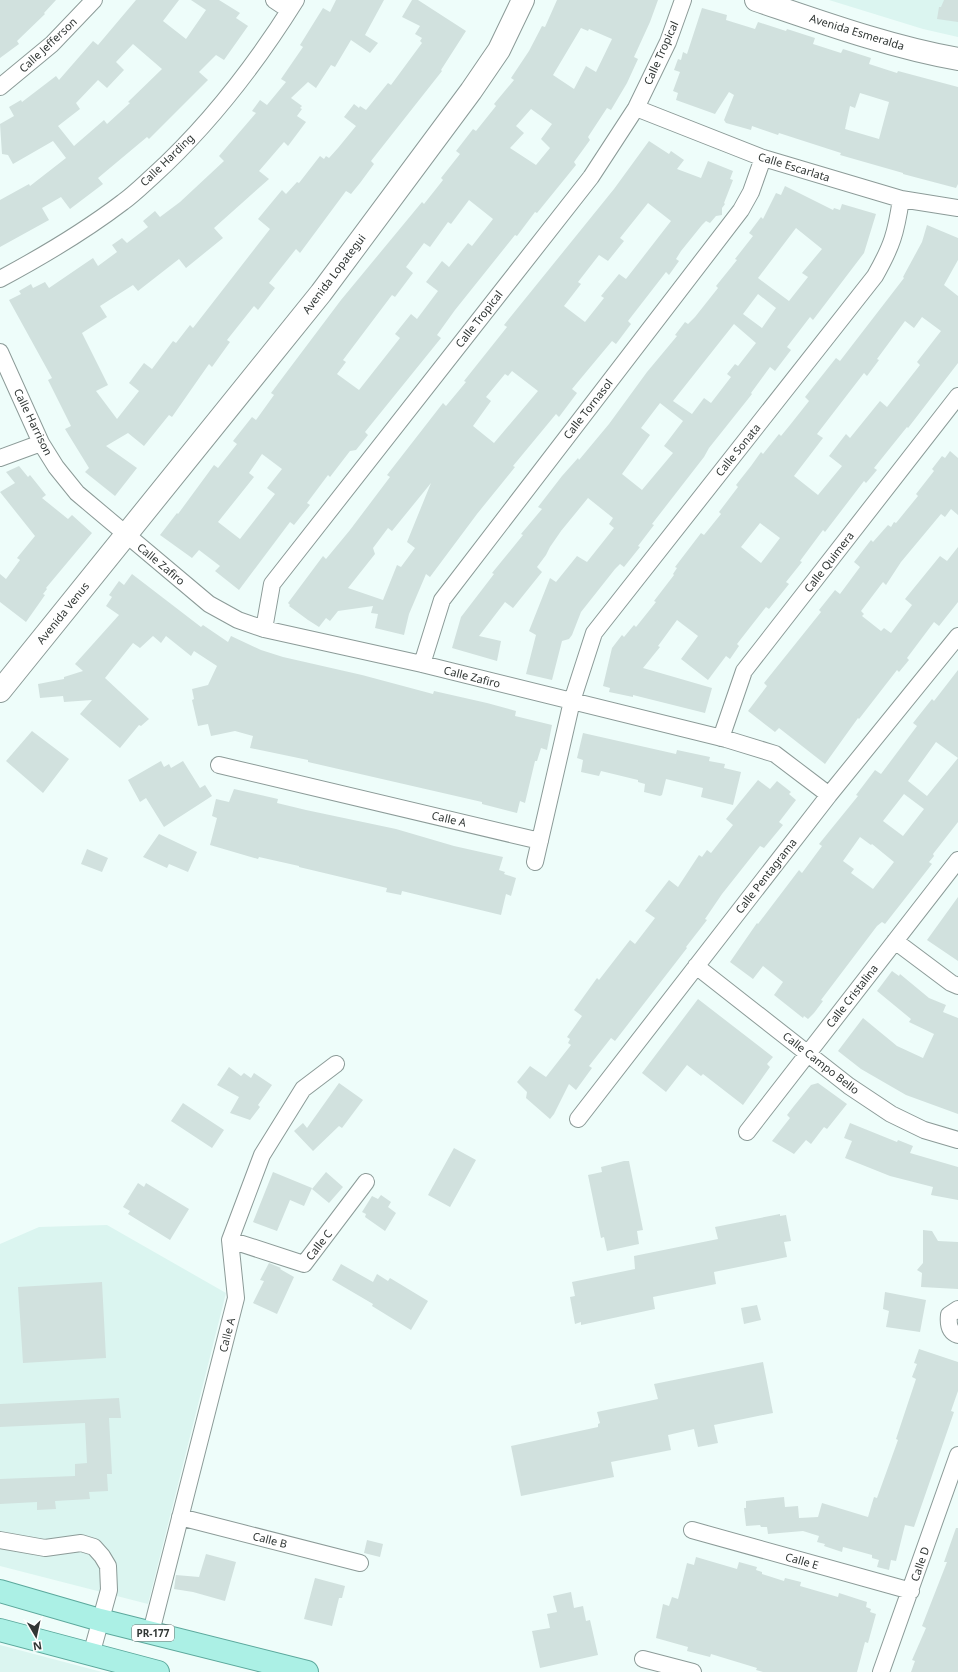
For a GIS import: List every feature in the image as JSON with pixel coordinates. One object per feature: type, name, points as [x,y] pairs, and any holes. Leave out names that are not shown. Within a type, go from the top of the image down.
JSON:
[{"type":"main road","name":"PR-177","points":[[0,1591],[100,1620],[307,1672]]},
{"type":"main road","points":[[0,1630],[158,1672]]},
{"type":"street","name":"Calle Jefferson","points":[[0,88],[52,44],[94,0]]},
{"type":"street","points":[[274,0],[293,5]]},
{"type":"street","name":"Avenida Lopategui","points":[[126,535],[321,293],[462,104],[499,50],[523,0]]},
{"type":"street","name":"Calle Tropical","points":[[264,629],[272,584],[591,176],[636,108],[668,42],[683,0]]},
{"type":"street","name":"Avenida Esmeralda","points":[[756,0],[889,42],[936,55],[958,59]]},
{"type":"street","name":"Calle Harding","points":[[0,279],[43,256],[124,202],[172,158],[207,121],[241,79],[266,46],[293,5]]},
{"type":"street","name":"Calle Escarlata","points":[[636,108],[763,158],[901,199],[958,208]]},
{"type":"street","name":"Calle Tornasol","points":[[422,664],[442,600],[741,210],[751,192],[763,158]]},
{"type":"street","name":"Calle Sonata","points":[[572,701],[594,633],[875,276],[890,250],[897,228],[901,199]]},
{"type":"street","name":"Calle Harrison","points":[[0,352],[41,442],[56,467],[77,493],[126,535]]},
{"type":"street","name":"Calle Quimera","points":[[721,738],[744,671],[958,396]]},
{"type":"street","points":[[0,458],[41,442]]},
{"type":"street","name":"Calle Zafiro","points":[[126,535],[209,604],[238,620],[264,629],[422,664],[721,738],[775,754],[829,795]]},
{"type":"street","name":"Avenida Venus","points":[[0,691],[126,535]]},
{"type":"street","name":"Calle Pentagrama","points":[[578,1119],[829,795],[958,636]]},
{"type":"street","points":[[535,862],[572,701]]},
{"type":"street","name":"Calle A","points":[[219,765],[540,841]]},
{"type":"street","name":"Calle Cristalina","points":[[747,1132],[958,860]]},
{"type":"street","points":[[895,941],[951,983],[958,986]]},
{"type":"street","name":"Calle Campo Bello","points":[[696,966],[808,1052],[849,1086],[891,1114],[924,1130],[958,1140]]},
{"type":"street","name":"Calle A","points":[[151,1632],[236,1298],[230,1240],[262,1155],[303,1089],[336,1064]]},
{"type":"street","name":"Calle C","points":[[230,1240],[304,1264],[366,1182]]},
{"type":"street","points":[[958,1309],[949,1315],[948,1320],[950,1329],[953,1333],[958,1335]]},
{"type":"street","name":"Calle D","points":[[881,1672],[957,1463]]},
{"type":"street","name":"Calle B","points":[[180,1517],[360,1563]]},
{"type":"street","name":"Calle E","points":[[692,1530],[911,1591]]},
{"type":"street","points":[[0,1540],[45,1548],[81,1543],[94,1547],[102,1556],[108,1566],[109,1590],[91,1655]]},
{"type":"street","points":[[643,1659],[693,1672]]},
{"type":"shaded area","points":[[829,0],[958,0],[958,37],[923,29]]},
{"type":"shaded area","points":[[107,1225],[226,1293],[148,1604],[0,1566],[0,1244],[39,1227]]},
{"type":"shaded area","points":[[0,1645],[102,1672],[0,1672]]},
{"type":"building","points":[[0,0],[56,0],[44,13],[45,14],[17,41],[19,44],[0,58]]},
{"type":"building","points":[[136,0],[179,0],[163,21],[186,39],[206,10],[191,0],[219,0],[240,13],[236,18],[248,26],[224,60],[216,55],[199,72],[208,80],[149,139],[147,137],[98,178],[103,184],[70,209],[61,197],[42,208],[49,220],[0,247],[0,200],[29,184],[30,186],[66,158],[53,141],[13,164],[8,155],[2,154],[0,124],[14,116],[9,107],[21,100],[22,102],[56,76],[59,80],[93,41],[98,45]],"holes":[[[133,44],[162,69],[128,102],[130,103],[107,124],[104,120],[74,146],[58,126],[80,109],[76,103],[98,80],[107,88],[124,70],[116,62]]]},
{"type":"building","points":[[336,0],[384,0],[365,35],[378,43],[370,53],[351,40],[335,67],[331,65],[316,88],[308,82],[291,98],[302,106],[300,108],[302,109],[297,116],[306,122],[288,146],[284,142],[259,171],[269,179],[214,228],[223,238],[186,268],[179,259],[138,291],[133,285],[100,306],[107,317],[82,333],[108,385],[96,391],[117,419],[139,391],[129,383],[144,363],[152,369],[173,341],[176,343],[190,325],[193,328],[270,229],[258,219],[282,190],[286,194],[297,182],[299,183],[320,156],[324,159],[326,156],[329,158],[356,126],[344,117],[354,104],[359,108],[360,106],[366,110],[388,83],[391,85],[422,43],[420,41],[422,38],[415,34],[420,26],[402,17],[412,0],[418,0],[466,31],[441,70],[442,71],[371,161],[374,164],[360,183],[351,194],[346,191],[300,253],[296,249],[269,283],[275,288],[258,310],[254,306],[227,340],[230,342],[212,367],[209,364],[172,417],[169,415],[144,446],[128,433],[106,446],[137,468],[115,496],[85,472],[89,468],[65,429],[71,426],[48,380],[52,378],[9,300],[21,294],[19,291],[31,284],[33,288],[45,282],[49,288],[93,258],[98,266],[117,252],[112,245],[122,238],[127,243],[148,227],[143,221],[155,211],[160,217],[180,202],[224,161],[219,156],[256,113],[252,111],[260,100],[267,105],[286,82],[281,79],[303,47],[300,45],[323,8],[330,12]]},
{"type":"building","points":[[557,0],[658,0],[634,57],[638,59],[627,83],[611,110],[607,108],[588,137],[590,140],[574,162],[576,165],[537,213],[535,212],[517,236],[515,235],[455,310],[437,335],[441,338],[365,432],[368,435],[356,450],[350,451],[330,477],[328,475],[307,503],[310,505],[294,525],[290,522],[239,590],[215,571],[220,566],[199,550],[192,558],[160,535],[177,513],[178,514],[214,465],[218,468],[237,444],[233,441],[252,417],[256,420],[274,395],[271,393],[341,300],[422,202],[424,204],[443,180],[441,178],[460,154],[456,151],[473,129],[476,131],[496,106],[494,104],[514,80],[511,78],[529,51],[542,26],[545,27]],"holes":[[[581,28],[588,31],[589,29],[612,39],[596,72],[586,66],[574,89],[553,75]],[[531,109],[552,124],[541,139],[550,148],[536,165],[510,148],[524,133],[516,126]],[[469,200],[493,219],[472,246],[468,243],[449,267],[442,261],[426,282],[438,291],[417,319],[411,314],[395,334],[400,338],[359,390],[337,374],[346,362],[343,360],[392,295],[395,297],[413,273],[406,267],[424,243],[430,247],[448,222],[451,224]],[[262,454],[282,469],[267,488],[275,494],[240,539],[218,522],[254,477],[249,473]]]},
{"type":"building","points":[[944,0],[958,0],[958,22],[937,19],[939,7],[941,7]]},
{"type":"building","points":[[702,8],[727,15],[726,20],[755,29],[758,22],[786,31],[787,29],[815,38],[813,44],[841,53],[843,49],[871,58],[869,64],[897,73],[898,71],[958,87],[958,184],[956,188],[840,155],[841,153],[779,133],[778,135],[752,126],[751,130],[726,123],[724,120],[734,95],[729,92],[715,114],[676,100],[678,93],[673,91],[680,72],[674,70],[678,59],[681,60],[683,52],[687,54]],"holes":[[[860,93],[889,102],[879,139],[845,129],[850,106],[855,108]]]},
{"type":"building","points":[[649,141],[669,154],[671,151],[684,160],[677,169],[701,178],[708,161],[733,171],[730,179],[733,180],[724,203],[725,204],[722,208],[722,215],[716,216],[710,223],[706,221],[702,225],[681,251],[676,259],[679,261],[669,275],[666,272],[628,321],[631,324],[616,344],[612,341],[572,389],[577,393],[559,417],[556,414],[513,466],[515,467],[477,514],[430,577],[426,574],[409,614],[404,635],[375,628],[378,614],[371,613],[373,606],[338,611],[330,621],[326,618],[319,627],[289,606],[290,605],[288,603],[323,556],[326,559],[350,530],[390,477],[387,475],[443,403],[446,406],[466,382],[464,381],[507,327],[504,325],[614,189]],"holes":[[[648,203],[671,221],[626,279],[619,274],[601,296],[604,298],[585,322],[564,306],[581,284],[578,282],[599,255],[608,261],[624,241],[620,238]],[[512,371],[538,391],[494,443],[473,426],[491,401],[486,397],[505,374],[508,376]],[[431,483],[407,542],[415,548],[401,567],[397,565],[383,600],[348,588],[375,554],[373,548],[388,528],[392,531]]]},
{"type":"building","points":[[785,186],[833,210],[834,208],[840,210],[842,204],[876,214],[864,253],[813,320],[810,317],[787,347],[791,350],[775,371],[770,367],[751,393],[752,394],[652,524],[654,525],[638,546],[640,547],[624,567],[620,564],[615,569],[581,612],[572,635],[569,639],[562,641],[552,680],[526,674],[536,635],[529,631],[550,578],[556,582],[577,556],[587,562],[614,528],[609,524],[613,518],[588,498],[561,531],[537,567],[542,572],[513,608],[505,602],[479,636],[501,641],[497,661],[452,648],[461,617],[494,574],[492,573],[523,535],[521,534],[542,509],[538,507],[562,476],[578,458],[579,460],[609,424],[647,372],[677,336],[675,335],[685,322],[688,324],[695,317],[718,288],[716,286],[737,260],[735,259],[753,236],[749,233],[761,217],[763,219],[776,193],[781,195]],"holes":[[[796,228],[822,249],[802,273],[808,277],[789,301],[758,278]],[[758,294],[776,308],[762,328],[743,314]],[[734,324],[756,343],[738,366],[735,364],[727,374],[731,377],[711,403],[704,398],[692,414],[673,401]],[[660,403],[683,421],[664,446],[673,453],[642,490],[622,474],[650,435],[641,428]]]},
{"type":"building","points":[[927,225],[958,238],[958,260],[944,285],[958,296],[958,363],[908,428],[907,427],[874,468],[877,470],[866,483],[864,481],[825,532],[823,530],[800,561],[802,562],[786,582],[789,584],[769,609],[766,607],[737,644],[739,646],[730,659],[726,656],[708,680],[681,659],[698,636],[677,620],[658,646],[660,647],[643,668],[712,688],[705,713],[633,695],[633,697],[609,692],[610,688],[603,686],[612,648],[622,635],[624,637],[634,625],[636,627],[656,602],[654,601],[674,575],[673,574],[677,568],[675,567],[701,533],[704,535],[721,514],[719,512],[738,487],[736,485],[761,452],[763,454],[779,434],[781,436],[809,401],[805,397],[836,358],[840,361],[904,278],[903,277],[922,242]],"holes":[[[922,317],[941,331],[917,362],[920,365],[887,407],[880,401],[850,438],[846,434],[829,456],[842,466],[818,495],[794,476],[823,438],[817,434],[864,373],[867,376],[879,360],[877,359],[905,321],[914,328]],[[760,523],[780,538],[761,563],[741,547]]]},
{"type":"building","points":[[950,451],[958,458],[958,515],[951,509],[945,517],[941,514],[901,562],[886,585],[883,582],[861,611],[864,614],[862,616],[881,631],[884,628],[891,633],[912,605],[905,599],[940,556],[947,561],[958,547],[958,602],[939,626],[934,622],[907,658],[909,660],[899,672],[897,670],[859,719],[858,718],[825,764],[779,728],[775,732],[748,711],[767,686],[764,683],[821,612],[819,610],[835,590],[840,594],[860,567],[854,562],[871,540],[873,542],[888,525],[891,527],[894,522],[896,523],[918,496],[916,494],[934,471],[932,469],[942,456],[945,458]]},
{"type":"building","points":[[19,466],[28,477],[30,475],[46,495],[42,498],[68,519],[72,515],[92,533],[46,588],[47,589],[43,594],[45,595],[26,622],[0,602],[0,574],[6,579],[20,560],[17,558],[35,536],[0,492],[15,483],[6,472]]},
{"type":"building","points":[[132,574],[201,627],[203,625],[228,642],[231,636],[261,650],[283,657],[362,675],[433,694],[434,691],[487,703],[516,711],[515,716],[552,725],[547,750],[541,748],[537,761],[535,761],[525,803],[520,801],[517,813],[482,804],[482,802],[308,762],[308,760],[250,748],[253,736],[235,731],[211,736],[208,724],[198,726],[192,700],[194,699],[192,689],[208,685],[217,666],[194,651],[191,656],[166,636],[161,643],[153,636],[140,648],[133,643],[105,678],[149,719],[141,726],[139,725],[120,748],[80,714],[92,700],[64,702],[63,696],[40,698],[38,684],[64,679],[64,677],[83,671],[75,664],[119,615],[106,606],[112,597],[109,595],[119,581],[124,585]]},
{"type":"building","points":[[958,670],[958,758],[958,822],[933,854],[934,856],[929,862],[932,864],[885,924],[882,922],[877,926],[821,1000],[823,1001],[814,1013],[808,1019],[804,1016],[803,1018],[774,995],[783,982],[763,966],[753,979],[730,962],[757,923],[758,924],[799,870],[802,873],[822,846],[819,844],[858,796],[856,795],[875,770],[881,774],[917,726],[913,723],[932,699],[934,701]],"holes":[[[936,742],[958,758],[927,796],[908,781]],[[904,794],[924,809],[903,836],[883,821]],[[860,837],[871,845],[872,844],[894,862],[873,889],[851,873],[854,869],[843,861]]]},
{"type":"building","points":[[32,731],[69,759],[43,793],[6,761]]},
{"type":"building","points":[[583,733],[676,754],[677,750],[710,757],[709,761],[725,764],[724,768],[741,772],[733,805],[701,797],[703,788],[666,779],[662,795],[660,796],[644,792],[645,784],[638,782],[638,780],[601,771],[599,776],[581,772],[583,760],[577,758]]},
{"type":"building","points":[[161,761],[164,767],[169,764],[171,768],[183,761],[200,788],[205,785],[212,796],[164,827],[146,798],[140,802],[128,780]]},
{"type":"building","points":[[758,780],[770,789],[777,781],[791,792],[789,794],[796,800],[779,822],[783,825],[764,848],[760,846],[722,894],[705,919],[707,920],[686,947],[687,948],[615,1041],[611,1038],[589,1066],[592,1068],[576,1090],[569,1084],[550,1119],[526,1098],[527,1092],[517,1082],[530,1066],[546,1077],[571,1045],[568,1043],[570,1039],[567,1037],[582,1016],[574,1010],[597,978],[599,980],[630,940],[635,944],[655,918],[645,911],[669,880],[678,887],[699,855],[702,857],[707,850],[711,853],[733,825],[726,819]]},
{"type":"building","points":[[234,789],[278,799],[277,803],[396,829],[454,846],[503,857],[499,870],[505,872],[504,874],[516,878],[511,896],[506,894],[501,915],[402,891],[401,895],[386,892],[387,888],[259,857],[258,859],[210,845],[217,818],[212,816],[216,799],[229,802]]},
{"type":"building","points":[[159,834],[197,852],[188,872],[169,864],[167,868],[143,857]]},
{"type":"building","points":[[87,849],[108,858],[102,872],[81,864]]},
{"type":"building","points":[[958,897],[958,961],[927,940]]},
{"type":"building","points":[[892,971],[899,976],[900,974],[929,998],[946,1005],[943,1012],[958,1018],[958,1114],[906,1095],[861,1069],[838,1051],[863,1018],[897,1046],[923,1058],[934,1034],[909,1022],[911,1019],[877,991]]},
{"type":"building","points":[[698,999],[773,1057],[767,1064],[770,1067],[743,1105],[703,1074],[701,1076],[687,1065],[666,1092],[642,1073]]},
{"type":"building","points":[[229,1067],[241,1076],[244,1073],[251,1078],[254,1073],[272,1085],[258,1105],[260,1107],[250,1120],[230,1113],[239,1097],[217,1085]]},
{"type":"building","points":[[339,1083],[363,1100],[342,1128],[339,1126],[313,1151],[294,1131],[303,1123],[307,1128]]},
{"type":"building","points":[[818,1083],[847,1104],[827,1129],[824,1127],[811,1144],[806,1140],[794,1154],[772,1141],[790,1118],[787,1115],[794,1106],[811,1085]]},
{"type":"building","points":[[183,1103],[224,1130],[212,1148],[171,1121]]},
{"type":"building","points":[[850,1123],[897,1142],[898,1140],[913,1146],[910,1153],[958,1167],[958,1200],[931,1195],[933,1187],[890,1176],[845,1158],[852,1141],[844,1138]]},
{"type":"building","points":[[454,1148],[476,1160],[450,1207],[428,1195]]},
{"type":"building","points":[[629,1161],[643,1230],[637,1231],[639,1244],[607,1251],[604,1237],[601,1238],[588,1175],[602,1172],[601,1167]]},
{"type":"building","points":[[273,1172],[312,1188],[304,1206],[290,1200],[277,1231],[253,1222]]},
{"type":"building","points":[[326,1172],[343,1187],[329,1203],[312,1189]]},
{"type":"building","points":[[138,1183],[144,1187],[146,1183],[189,1209],[170,1240],[128,1214],[130,1211],[123,1207]]},
{"type":"building","points":[[381,1195],[391,1202],[388,1207],[396,1213],[385,1231],[365,1217],[366,1214],[362,1212],[372,1196],[378,1199]]},
{"type":"building","points":[[780,1214],[780,1216],[786,1215],[791,1241],[784,1242],[787,1257],[714,1272],[716,1284],[653,1297],[655,1309],[581,1325],[581,1322],[575,1324],[570,1297],[575,1296],[572,1282],[635,1269],[634,1256],[718,1239],[715,1227]]},
{"type":"building","points":[[923,1230],[932,1231],[938,1241],[958,1242],[958,1289],[921,1287],[922,1273],[917,1270],[923,1263]]},
{"type":"building","points":[[269,1263],[281,1268],[280,1269],[294,1277],[277,1314],[253,1303],[264,1281],[260,1280]]},
{"type":"building","points":[[341,1264],[373,1282],[377,1274],[388,1281],[390,1278],[428,1301],[411,1330],[372,1306],[373,1304],[332,1280]]},
{"type":"building","points":[[102,1282],[106,1358],[23,1363],[18,1287]]},
{"type":"building","points":[[885,1292],[926,1300],[920,1332],[886,1327],[889,1311],[883,1309]]},
{"type":"building","points":[[757,1305],[761,1320],[744,1324],[741,1308]]},
{"type":"building","points":[[919,1349],[958,1362],[958,1391],[951,1411],[954,1412],[914,1527],[905,1525],[896,1561],[891,1560],[889,1570],[877,1567],[879,1560],[872,1558],[872,1555],[843,1547],[842,1552],[824,1546],[825,1544],[817,1542],[819,1536],[803,1531],[768,1534],[767,1527],[761,1527],[760,1525],[746,1526],[744,1508],[746,1508],[746,1501],[784,1497],[785,1507],[798,1506],[799,1518],[818,1517],[822,1503],[868,1517],[874,1497],[877,1498],[898,1440],[896,1439],[916,1379],[912,1377],[917,1364],[914,1363]]},
{"type":"building","points":[[763,1362],[773,1413],[714,1425],[718,1443],[698,1447],[694,1429],[668,1435],[671,1450],[611,1462],[614,1477],[521,1496],[511,1446],[598,1427],[598,1424],[600,1423],[597,1412],[658,1399],[654,1384]]},
{"type":"building","points":[[119,1398],[121,1418],[109,1418],[112,1474],[107,1474],[108,1491],[89,1492],[90,1499],[55,1501],[56,1509],[37,1510],[37,1502],[0,1504],[0,1479],[75,1476],[75,1464],[87,1463],[85,1423],[0,1427],[0,1404]]},
{"type":"building","points":[[956,1528],[958,1528],[958,1672],[911,1672],[915,1661],[912,1660],[926,1628],[922,1626],[947,1562],[944,1562]]},
{"type":"building","points":[[367,1540],[383,1544],[380,1557],[364,1553]]},
{"type":"building","points":[[206,1554],[236,1562],[225,1601],[193,1592],[174,1589],[176,1575],[199,1577]]},
{"type":"building","points":[[696,1557],[737,1569],[739,1562],[757,1567],[756,1570],[762,1572],[762,1574],[784,1581],[785,1578],[801,1582],[800,1586],[838,1597],[839,1593],[867,1602],[866,1607],[871,1609],[870,1612],[876,1614],[868,1643],[865,1642],[857,1672],[763,1672],[756,1670],[757,1668],[711,1654],[710,1657],[687,1651],[688,1647],[656,1638],[663,1604],[669,1606],[672,1597],[678,1599],[687,1563],[694,1565]]},
{"type":"building","points":[[315,1578],[345,1586],[342,1598],[339,1598],[332,1626],[304,1619]]},
{"type":"building","points":[[571,1592],[574,1608],[583,1606],[586,1621],[590,1620],[598,1655],[540,1668],[532,1631],[550,1628],[547,1614],[557,1612],[553,1596]]}]
